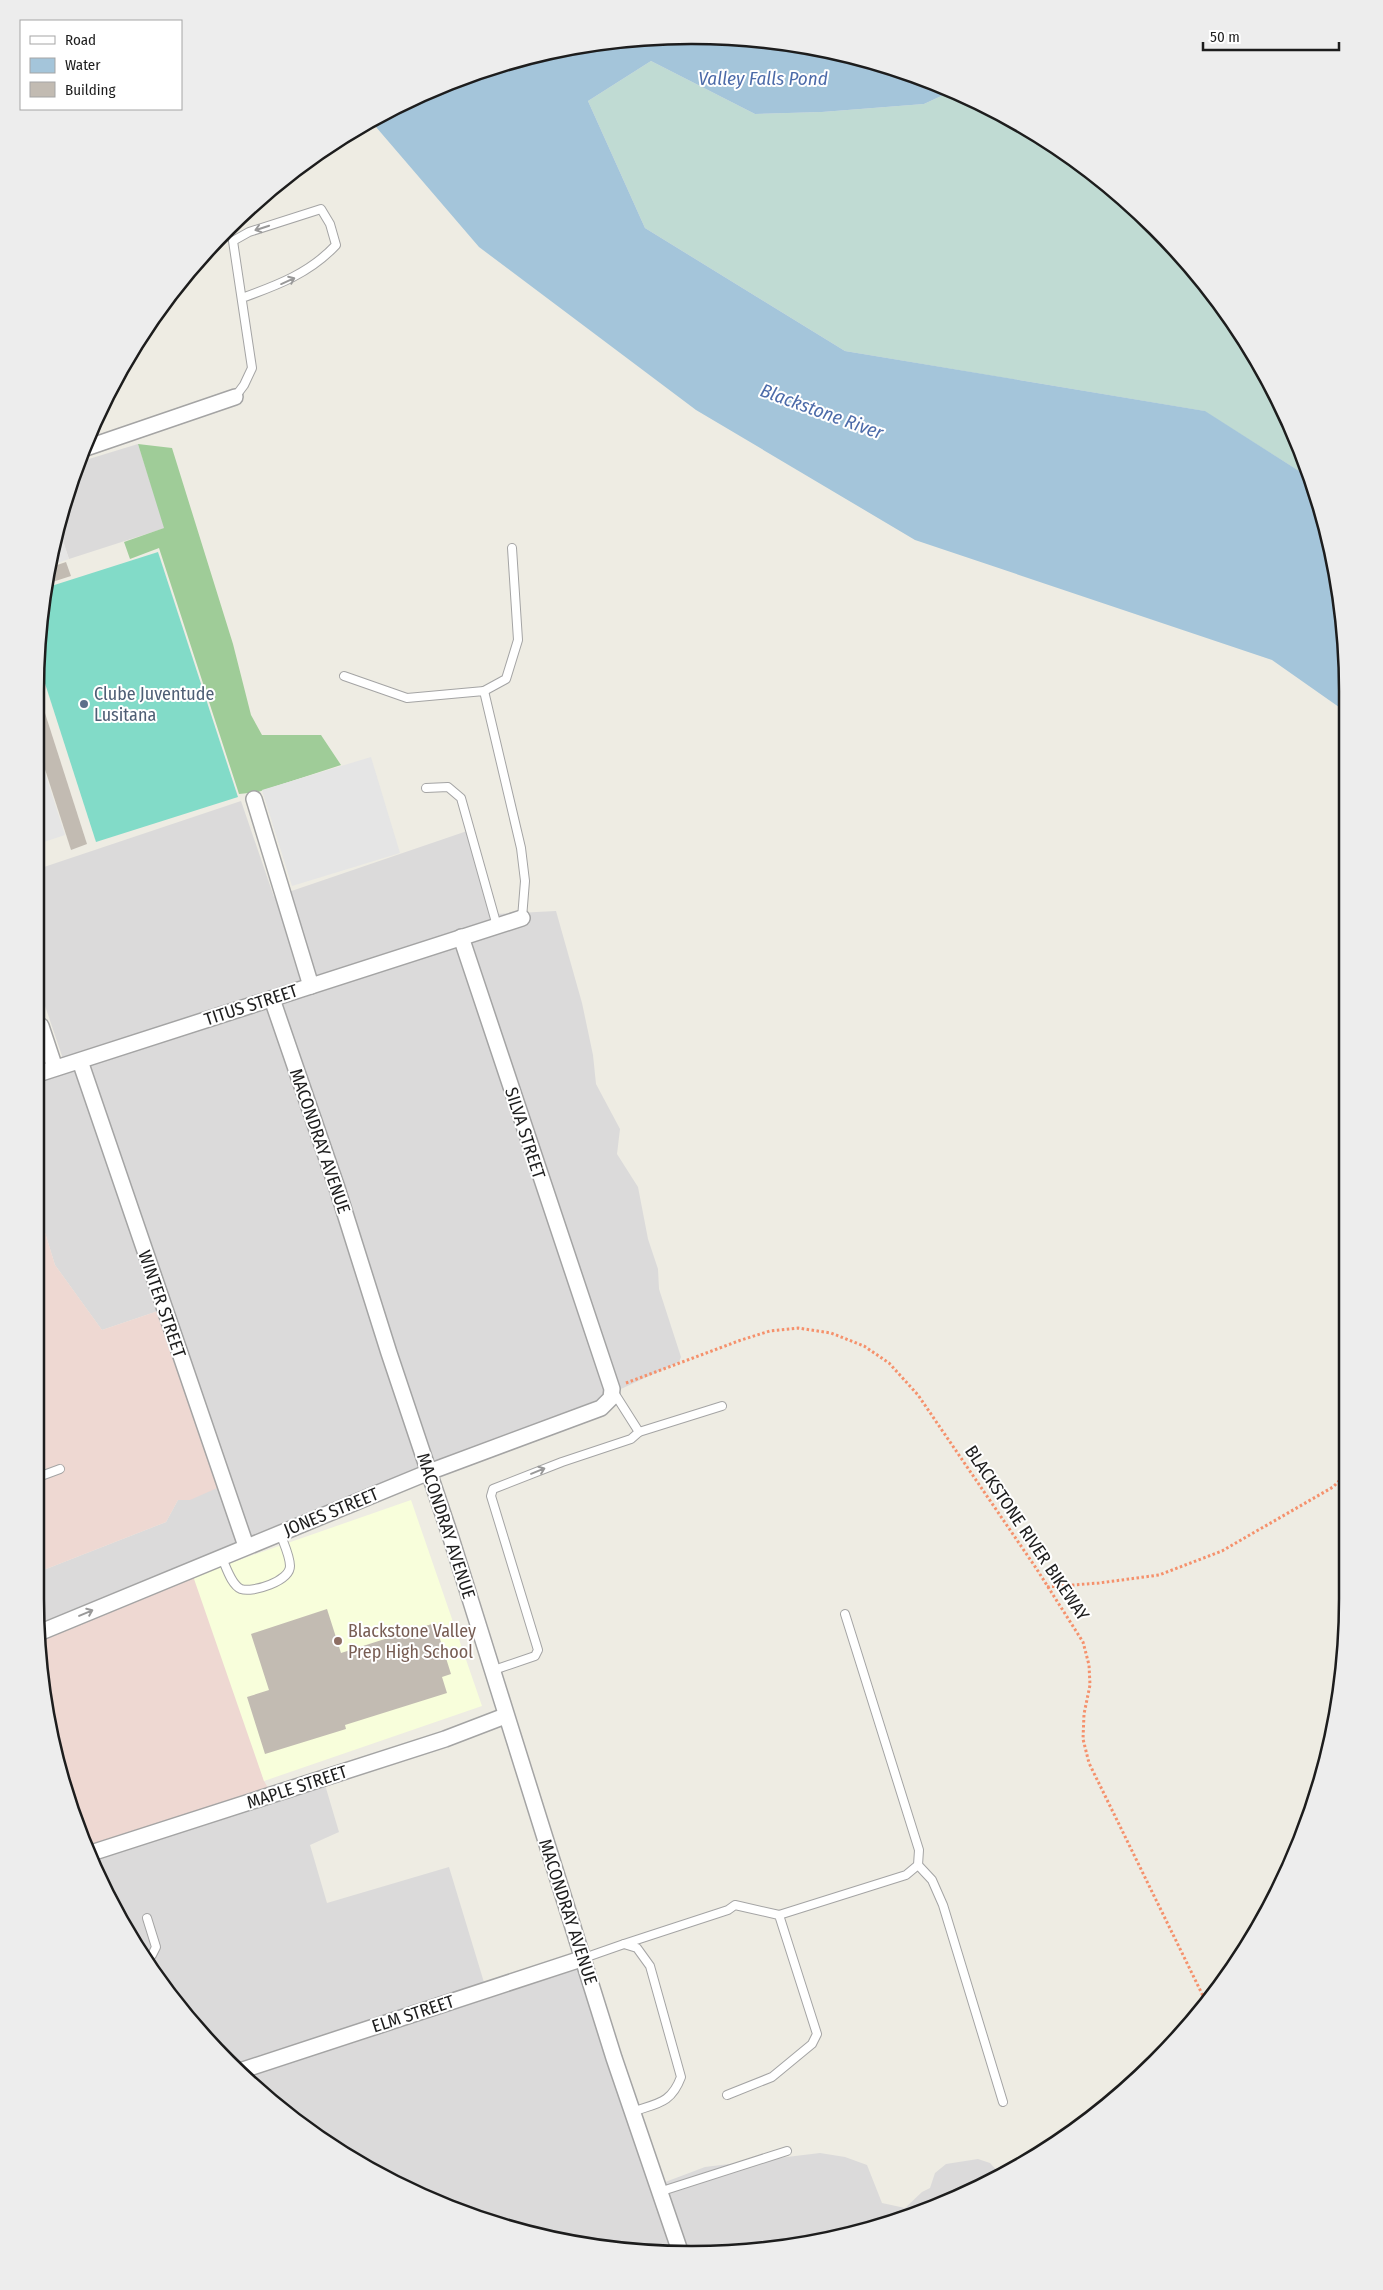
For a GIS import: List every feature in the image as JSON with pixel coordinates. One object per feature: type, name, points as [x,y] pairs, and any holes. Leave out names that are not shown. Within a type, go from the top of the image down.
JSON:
[{"type":"street","points":[[92,446],[235,397]]},
{"type":"street","points":[[254,799],[311,986]]},
{"type":"street","points":[[461,937],[522,918]]},
{"type":"street","name":"TITUS STREET","points":[[48,1071],[461,937]]},
{"type":"street","name":"SILVA STREET","points":[[461,937],[612,1388]]},
{"type":"street","name":"MACONDRAY AVENUE","points":[[272,999],[337,1188],[632,2112],[678,2246]]},
{"type":"street","points":[[44,1045],[48,1071]]},
{"type":"street","name":"WINTER STREET","points":[[80,1061],[246,1546]]},
{"type":"street","name":"JONES STREET","points":[[45,1630],[221,1556],[429,1472],[601,1408],[611,1398],[612,1388]]},
{"type":"street","name":"MAPLE STREET","points":[[96,1852],[445,1739],[505,1716]]},
{"type":"street","name":"ELM STREET","points":[[246,2069],[584,1958]]},
{"type":"lane","points":[[235,397],[244,385],[252,368],[233,241],[249,232],[321,209],[330,224],[336,245],[322,260],[293,279],[242,298]]},
{"type":"lane","points":[[344,676],[407,698],[484,691],[506,679],[518,640],[512,548]]},
{"type":"lane","points":[[484,691],[521,848],[525,882],[522,918]]},
{"type":"lane","points":[[426,788],[448,787],[461,798],[497,926]]},
{"type":"lane","points":[[612,1388],[639,1432]]},
{"type":"lane","points":[[491,1671],[536,1656],[538,1650],[491,1496],[493,1489],[562,1462],[631,1439],[639,1432],[722,1406]]},
{"type":"lane","points":[[44,1475],[60,1469]]},
{"type":"lane","points":[[221,1556],[234,1583],[241,1589],[252,1590],[276,1583],[286,1576],[290,1567],[280,1533]]},
{"type":"lane","points":[[584,1958],[728,1910],[735,1905],[779,1915],[906,1875],[918,1865],[919,1850],[845,1614]]},
{"type":"lane","points":[[918,1865],[932,1880],[944,1906],[1004,2102]]},
{"type":"lane","points":[[727,2095],[772,2077],[812,2044],[817,2034],[779,1915]]},
{"type":"lane","points":[[147,1918],[156,1947],[151,1955]]},
{"type":"lane","points":[[624,1944],[637,1948],[650,1966],[681,2077],[676,2091],[666,2100],[632,2112]]},
{"type":"lane","points":[[659,2192],[787,2151]]},
{"type":"path","name":"BLACKSTONE RIVER BIKEWAY","points":[[612,1388],[741,1340],[770,1331],[798,1328],[831,1333],[864,1346],[889,1363],[918,1395],[1083,1642],[1089,1665],[1090,1685],[1084,1714],[1083,1739],[1089,1763],[1203,1996]]},
{"type":"path","points":[[1048,1587],[1099,1583],[1159,1575],[1222,1551],[1333,1487],[1339,1481]]},
{"type":"shaded area","points":[[651,61],[755,114],[822,112],[924,104],[943,95],[978,111],[1051,153],[1086,178],[1119,204],[1179,264],[1230,332],[1252,368],[1272,405],[1301,472],[1204,411],[845,351],[645,228],[588,101]]},
{"type":"shaded area","points":[[138,444],[165,528],[69,559],[62,539],[78,483],[87,460]]},
{"type":"shaded area","points":[[62,539],[69,559],[56,563]]},
{"type":"shaded area","points":[[158,552],[238,797],[96,842],[44,681],[45,649],[53,586]]},
{"type":"shaded area","points":[[371,757],[400,853],[292,886],[262,790]]},
{"type":"shaded area","points":[[44,769],[65,835],[44,842]]},
{"type":"shaded area","points":[[241,801],[274,897],[470,830],[496,914],[556,911],[582,1003],[593,1055],[596,1084],[620,1129],[617,1154],[638,1187],[648,1239],[658,1269],[659,1289],[681,1357],[679,1362],[608,1395],[430,1470],[45,1628],[44,1570],[166,1522],[178,1500],[190,1500],[161,1310],[102,1330],[55,1265],[44,1229],[44,1072],[58,1066],[62,1056],[44,1003],[44,867]]},
{"type":"shaded area","points":[[44,1229],[55,1265],[102,1330],[161,1310],[224,1485],[190,1500],[178,1500],[166,1522],[44,1570]]},
{"type":"shaded area","name":"Blackstone Valley Prep High School","points":[[411,1500],[482,1706],[264,1781],[193,1576]]},
{"type":"shaded area","points":[[195,1563],[264,1781],[271,1793],[95,1851],[78,1807],[56,1725],[49,1683],[45,1627]]},
{"type":"shaded area","points":[[323,1778],[339,1832],[310,1845],[327,1903],[449,1867],[486,1989],[581,1960],[660,2184],[705,2167],[820,2153],[845,2157],[867,2165],[882,2203],[905,2208],[922,2192],[930,2188],[935,2173],[946,2164],[978,2159],[990,2163],[996,2169],[939,2197],[900,2212],[859,2224],[818,2234],[734,2245],[649,2245],[607,2241],[565,2234],[483,2212],[444,2197],[368,2159],[332,2137],[264,2086],[204,2026],[178,1993],[153,1958],[131,1922],[95,1851]]},
{"type":"green space","points":[[138,444],[172,448],[233,644],[251,715],[262,735],[321,735],[341,765],[258,792],[239,794],[159,548],[130,559],[124,542],[164,528]]},
{"type":"water","points":[[649,45],[734,45],[818,56],[900,78],[943,95],[924,104],[822,112],[755,114],[651,61],[588,101],[645,228],[845,351],[1205,411],[1301,472],[1317,524],[1327,565],[1334,607],[1338,649],[1339,707],[1272,660],[915,540],[696,410],[479,247],[376,127],[444,93],[483,78],[565,56],[607,49]]},
{"type":"building","points":[[66,562],[71,576],[53,582],[56,565]]},
{"type":"building","points":[[44,710],[87,844],[71,850],[44,766]]},
{"type":"building","points":[[327,1609],[341,1653],[435,1623],[451,1674],[442,1677],[447,1693],[345,1725],[346,1729],[265,1754],[247,1697],[269,1690],[251,1634]]},
{"type":"place","name":"Clube Juventude Lusitana","points":[[84,704]]},
{"type":"place","name":"Blackstone Valley Prep High School","points":[[338,1641]]},
{"type":"water label","name":"Valley Falls Pond","points":[[763,78]]},
{"type":"water label","name":"Blackstone River","points":[[822,411]]}]
